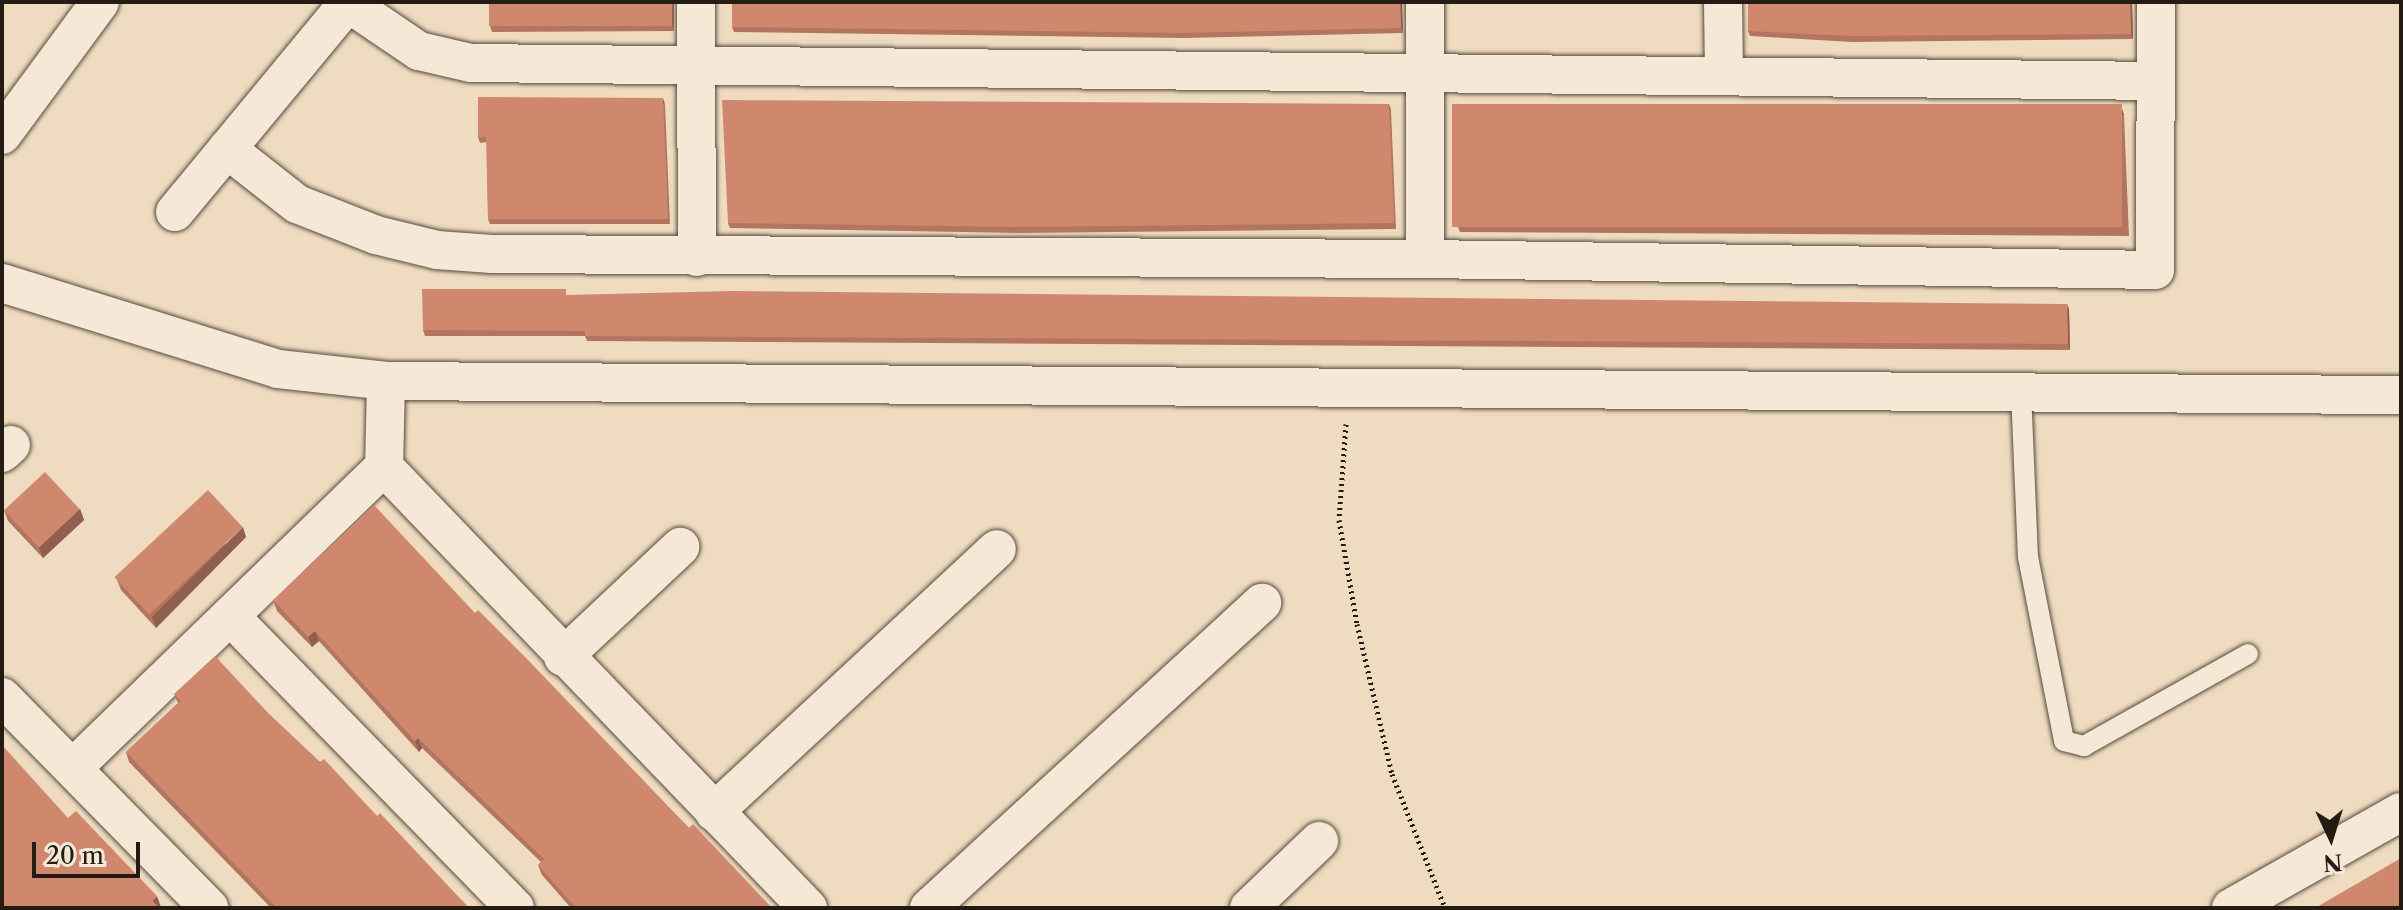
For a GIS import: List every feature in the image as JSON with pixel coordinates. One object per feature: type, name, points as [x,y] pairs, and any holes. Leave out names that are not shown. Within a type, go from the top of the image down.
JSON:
[{"type":"street","points":[[2,135],[100,2]]},
{"type":"street","points":[[696,2],[697,257]]},
{"type":"street","points":[[1425,2],[1425,259]]},
{"type":"street","points":[[1723,2],[1724,75]]},
{"type":"street","points":[[227,149],[297,204],[376,235],[437,250],[697,257],[1425,259],[2155,270],[2156,2]]},
{"type":"street","points":[[175,212],[349,3],[419,51],[471,63],[698,63],[2156,81]]},
{"type":"street","points":[[2,283],[278,369],[386,381],[2401,395]]},
{"type":"street","points":[[74,767],[384,467],[386,381]]},
{"type":"street","points":[[384,467],[563,657],[808,908]]},
{"type":"street","points":[[563,657],[680,547]]},
{"type":"street","points":[[714,812],[997,549]]},
{"type":"street","points":[[929,908],[1262,603]]},
{"type":"street","points":[[230,616],[515,908]]},
{"type":"street","points":[[2,697],[209,908]]},
{"type":"street","points":[[2231,908],[2401,812]]},
{"type":"street","points":[[1249,908],[1319,841]]},
{"type":"lane","points":[[2021,391],[2028,557],[2064,741],[2084,746],[2248,654]]},
{"type":"path","points":[[1348,387],[1339,520],[1357,624],[1392,774],[1445,908]]},
{"type":"building","points":[[489,2],[672,2],[672,26],[489,26]]},
{"type":"building","points":[[732,2],[1400,2],[1401,28],[1182,33],[732,27]]},
{"type":"building","points":[[1748,2],[2130,2],[2131,34],[1850,36],[1748,31]]},
{"type":"building","points":[[478,97],[663,98],[668,219],[488,219],[486,137],[478,137]]},
{"type":"building","points":[[722,100],[1389,104],[1394,223],[1018,227],[728,223]]},
{"type":"building","points":[[1452,104],[2122,104],[2122,227],[1452,227]]},
{"type":"building","points":[[422,289],[566,289],[566,295],[731,291],[2067,304],[2068,344],[585,336],[585,331],[423,330]]},
{"type":"building","points":[[45,472],[80,509],[39,547],[4,510]]},
{"type":"building","points":[[208,490],[243,527],[149,615],[114,577]]},
{"type":"building","points":[[374,505],[475,613],[478,610],[689,828],[693,824],[772,908],[576,908],[538,865],[544,859],[418,738],[415,741],[315,631],[308,637],[273,600]]},
{"type":"building","points":[[215,656],[270,715],[320,762],[324,759],[377,816],[380,813],[469,908],[277,908],[126,752],[181,701],[174,694]]},
{"type":"building","points":[[2,745],[68,818],[76,811],[157,896],[152,901],[159,908],[2,908]]},
{"type":"building","points":[[2401,858],[2401,908],[2315,908]]}]
